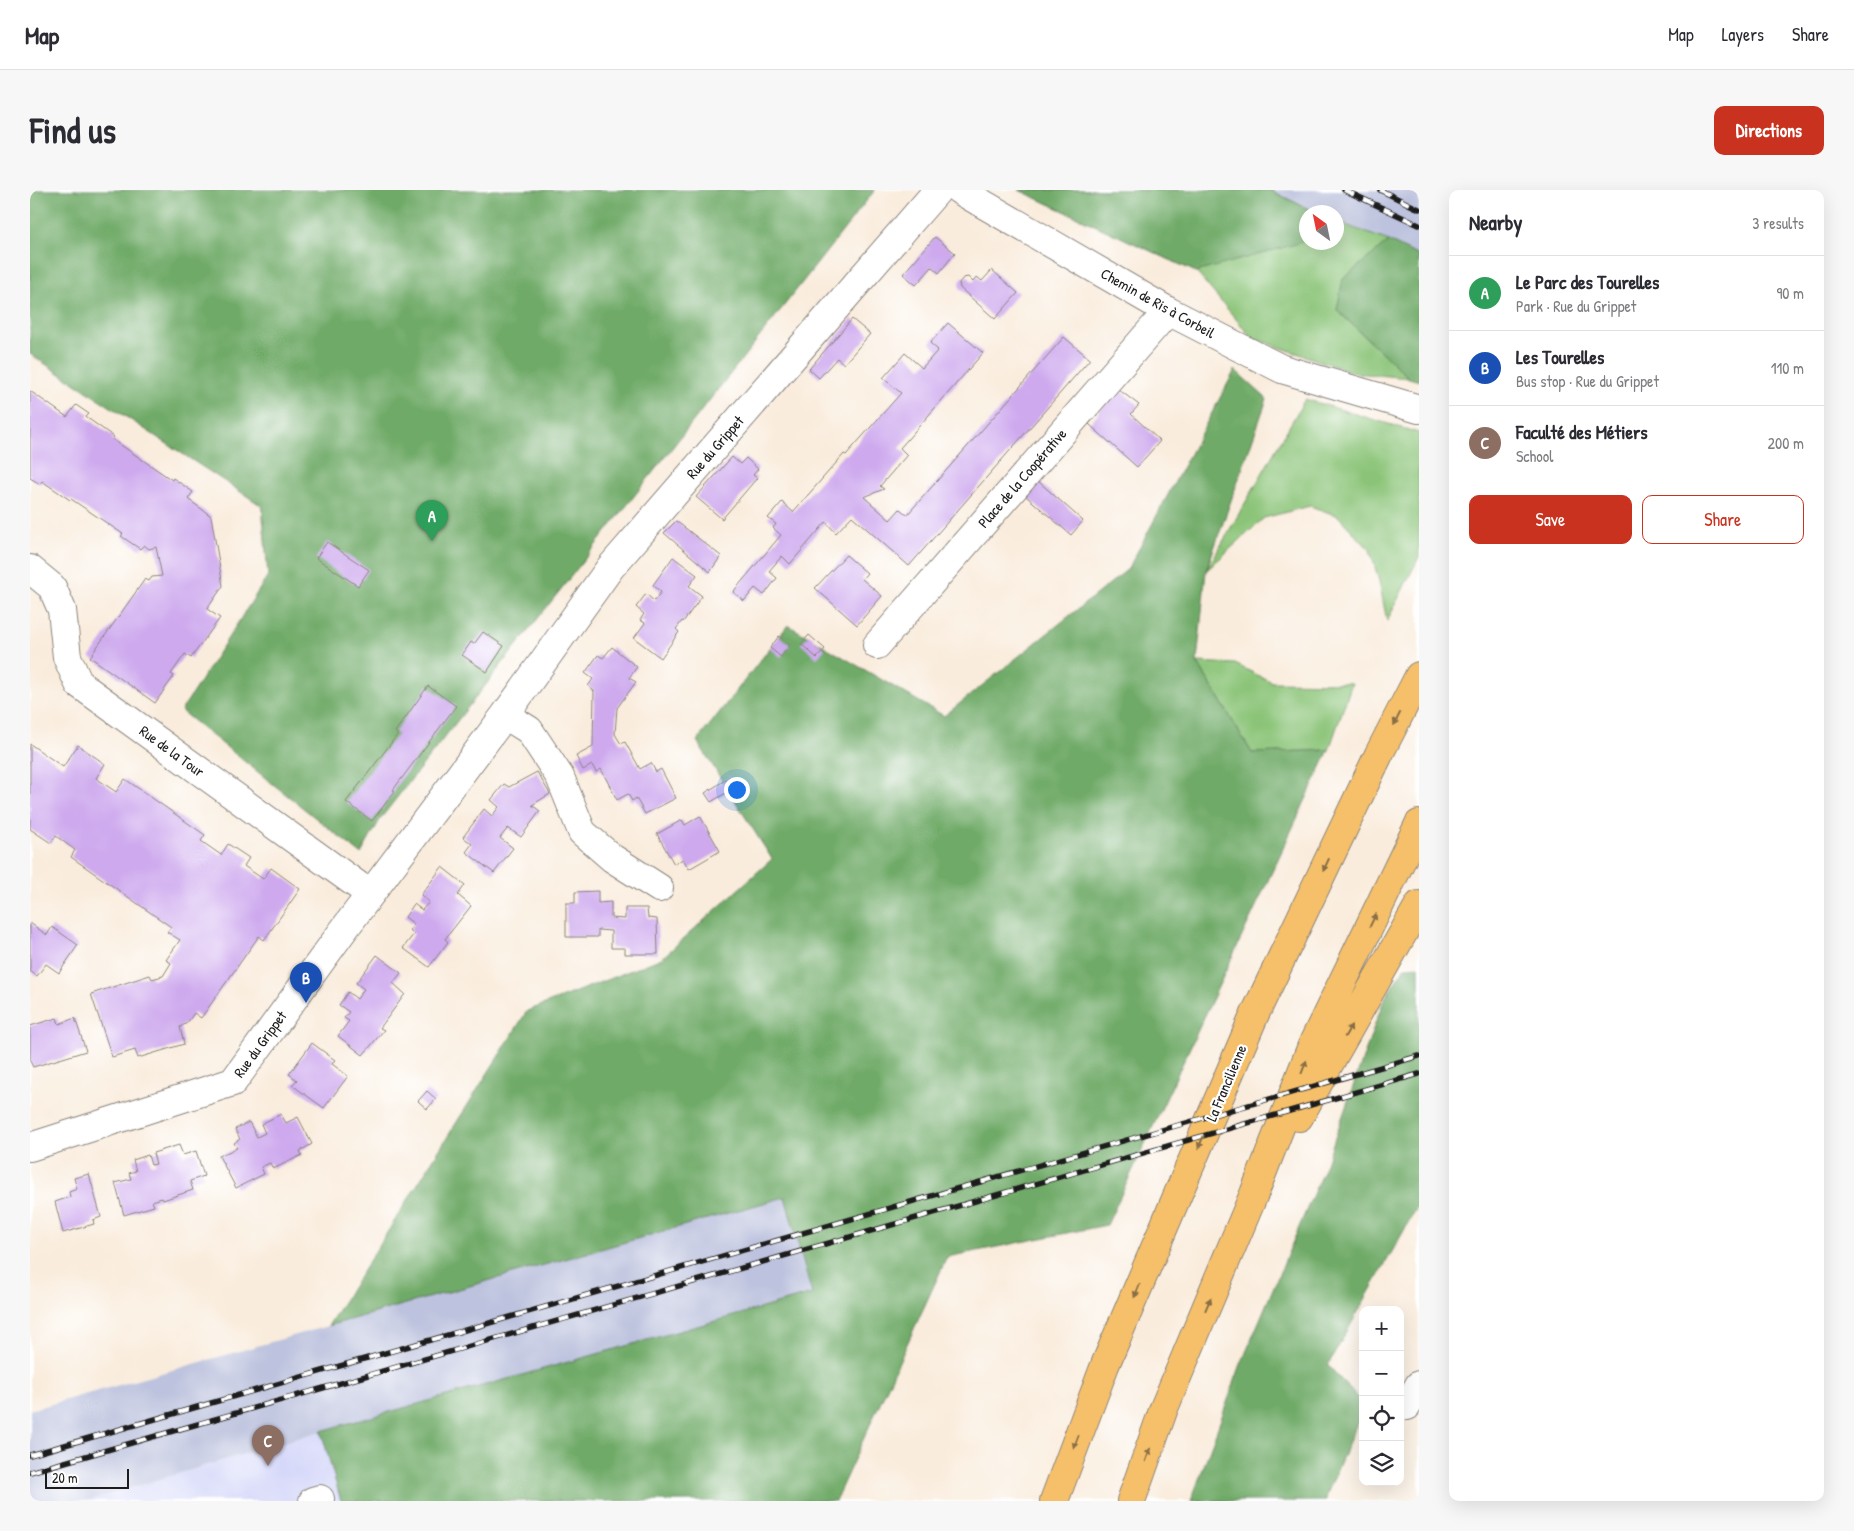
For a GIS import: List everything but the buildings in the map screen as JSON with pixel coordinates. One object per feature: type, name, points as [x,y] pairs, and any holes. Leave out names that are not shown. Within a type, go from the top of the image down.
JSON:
[{"type":"highway","name":"La Francilienne","points":[[1054,1501],[1105,1365],[1254,1016],[1375,763],[1419,676]]},
{"type":"highway","points":[[1131,1501],[1164,1408],[1254,1194],[1313,1043],[1419,824]]},
{"type":"highway","points":[[1254,1194],[1419,905]]},
{"type":"street","name":"Rue du Grippet","points":[[30,1147],[232,1082],[505,715],[610,568],[938,190]]},
{"type":"street","name":"Chemin de Ris à Corbeil","points":[[959,190],[1168,311],[1282,369],[1419,408]]},
{"type":"street","name":"Place de la Coopérative","points":[[877,645],[1168,311]]},
{"type":"street","name":"Rue de la Tour","points":[[30,569],[52,588],[62,610],[68,656],[79,684],[370,894]]},
{"type":"street","points":[[505,715],[530,730],[560,777],[582,832],[612,858],[659,888]]},
{"type":"shaded area","points":[[1270,190],[1419,190],[1419,256],[1389,241],[1344,225],[1344,205],[1301,205]]},
{"type":"shaded area","points":[[786,1197],[812,1294],[321,1431],[87,1501],[30,1501],[30,1410]]},
{"type":"shaded area","points":[[321,1431],[341,1501],[87,1501]]},
{"type":"green space","points":[[30,190],[875,190],[381,818],[361,854],[181,711],[268,576],[262,506],[30,354]]},
{"type":"green space","points":[[1019,190],[1270,190],[1301,205],[1299,205],[1299,250],[1344,250],[1344,225],[1389,241],[1343,279],[1337,310],[1409,378],[1355,373],[1252,338],[1196,272]]},
{"type":"green space","points":[[1019,190],[1270,190],[1301,205],[1299,205],[1299,243],[1196,272]]},
{"type":"green space","points":[[1389,241],[1419,256],[1419,381],[1409,378],[1337,310],[1343,279]]},
{"type":"green space","points":[[1235,370],[1267,399],[1206,571],[1197,662],[1252,753],[1329,750],[1107,1225],[947,1257],[835,1501],[341,1501],[321,1431],[812,1294],[785,1197],[328,1326],[527,1011],[662,958],[772,859],[697,741],[788,625],[944,716],[1128,569]]},
{"type":"green space","points":[[1305,399],[1419,433],[1419,557],[1387,621],[1379,581],[1370,550],[1338,516],[1310,506],[1264,518],[1206,571]]},
{"type":"green space","points":[[1197,662],[1235,664],[1272,682],[1352,683],[1329,750],[1252,753]]},
{"type":"green space","points":[[1419,966],[1419,1204],[1361,1306],[1359,1306],[1359,1310],[1328,1365],[1359,1400],[1359,1418],[1327,1494],[1326,1501],[1191,1501],[1241,1364],[1325,1166],[1384,999],[1405,967]]},
{"type":"railway","points":[[1344,190],[1419,225]]},
{"type":"railway","points":[[1380,190],[1419,209]]},
{"type":"railway","points":[[30,1455],[1419,1056]]},
{"type":"railway","points":[[30,1472],[1419,1074]]},
{"type":"place","name":"Le Parc des Tourelles","points":[[432,541]]},
{"type":"place","name":"Les Tourelles","points":[[306,1003]]},
{"type":"place","name":"Faculté des Métiers","points":[[268,1466]]}]
